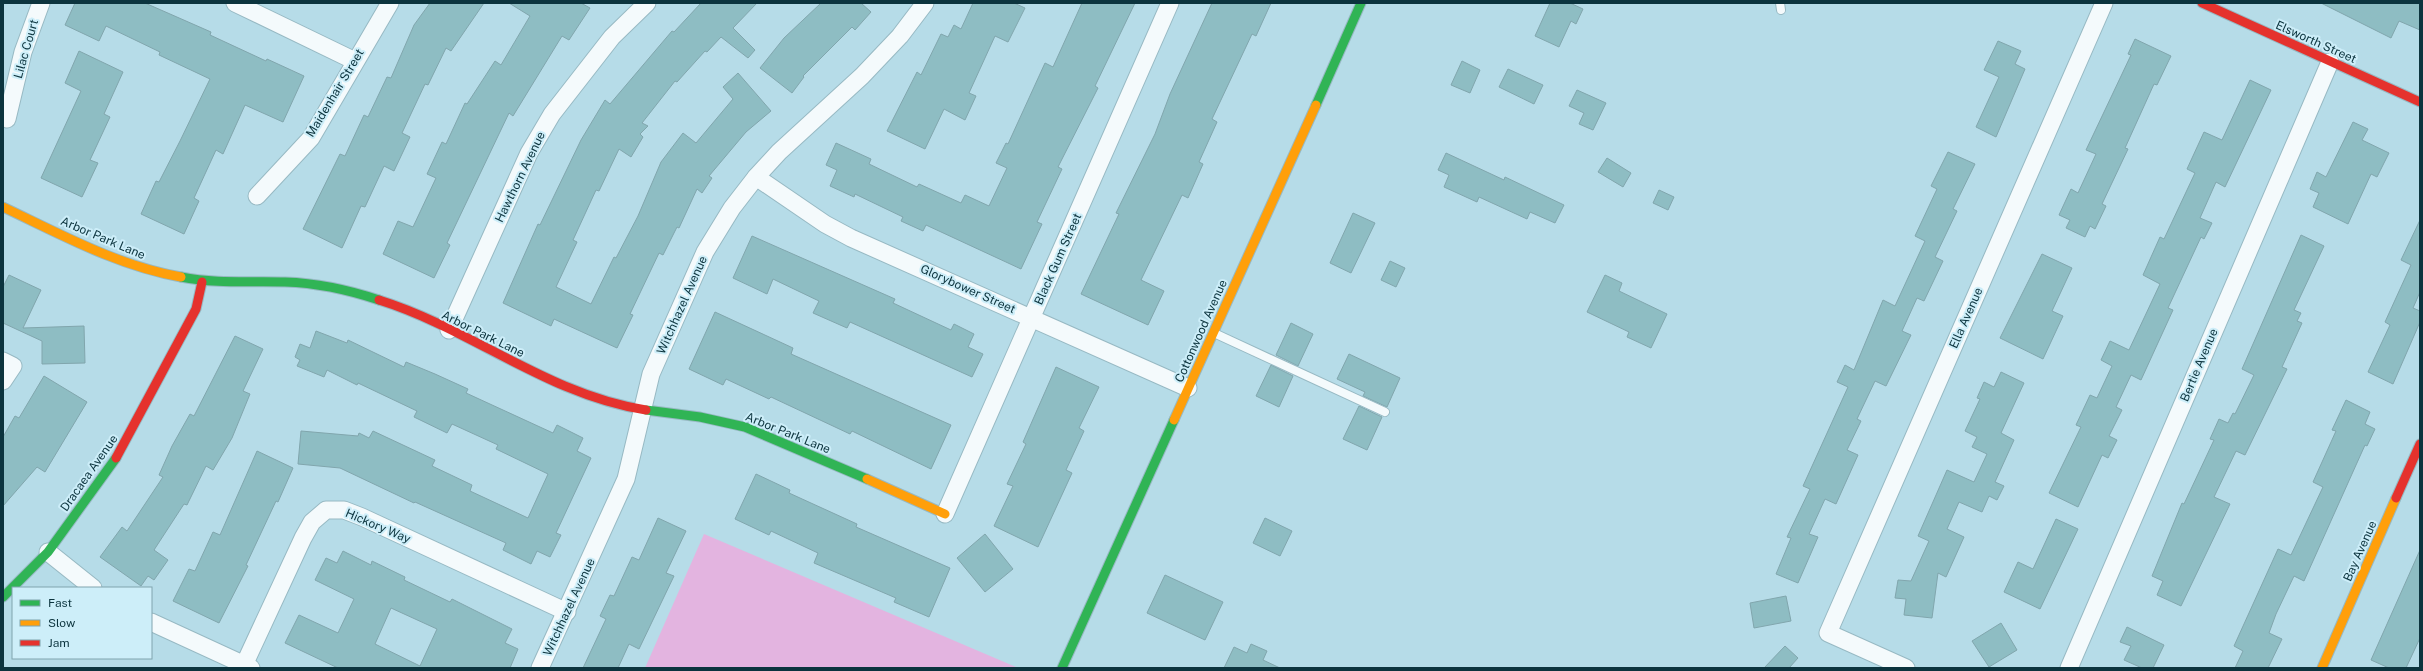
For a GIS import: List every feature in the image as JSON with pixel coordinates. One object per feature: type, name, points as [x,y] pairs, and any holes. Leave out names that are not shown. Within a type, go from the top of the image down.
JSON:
[{"type":"street","name":"Lilac Court","points":[[7,119],[23,52],[41,3]]},
{"type":"street","points":[[235,3],[355,61]]},
{"type":"street","name":"Maidenhair Street","points":[[257,196],[310,138],[390,3]]},
{"type":"street","name":"Witchhazel Avenue","points":[[540,668],[567,612],[626,479],[651,374],[705,252],[732,208],[756,177],[779,152],[862,76],[900,36],[925,3]]},
{"type":"street","name":"Black Gum Street","points":[[945,514],[1170,3]]},
{"type":"street","name":"Cottonwood Avenue","points":[[1062,668],[1361,3]]},
{"type":"street","name":"Ella Avenue","points":[[1906,668],[1828,633],[2104,3]]},
{"type":"street","name":"Elsworth Street","points":[[2202,3],[2420,102]]},
{"type":"street","name":"Hawthorn Avenue","points":[[449,330],[529,153],[552,114],[607,42],[638,6]]},
{"type":"street","name":"Bertie Avenue","points":[[2069,668],[2330,62]]},
{"type":"street","name":"Glorybower Street","points":[[756,177],[831,228],[1188,388]]},
{"type":"street","name":"Arbor Park Lane","points":[[3,207],[109,256],[140,268],[202,282],[285,282],[323,286],[385,302],[449,330],[586,396],[614,405],[702,416],[739,425],[813,455],[945,514]]},
{"type":"street","name":"Dracaea Avenue","points":[[13,587],[48,552],[122,451],[196,309],[202,282]]},
{"type":"street","points":[[3,361],[14,366],[3,381]]},
{"type":"street","name":"Bay Avenue","points":[[2322,668],[2420,444]]},
{"type":"street","name":"Hickory Way","points":[[247,666],[303,538],[312,522],[326,510],[344,510],[362,516],[567,612]]},
{"type":"street","points":[[48,552],[92,587]]},
{"type":"street","name":"Dracaea Avenue","points":[[3,597],[12,588]]},
{"type":"street","points":[[152,622],[247,666]]},
{"type":"lane","points":[[1213,333],[1385,412]]},
{"type":"shaded area","points":[[704,534],[1016,667],[645,668]]},
{"type":"building","points":[[75,3],[145,3],[211,32],[210,35],[266,61],[267,59],[304,76],[283,122],[245,105],[223,154],[216,150],[194,198],[199,201],[184,234],[141,214],[156,181],[159,182],[210,79],[159,55],[160,52],[106,26],[99,41],[65,25]]},
{"type":"building","points":[[430,3],[484,3],[451,51],[446,48],[428,85],[425,84],[402,133],[410,137],[394,171],[384,166],[365,207],[361,206],[342,248],[303,229],[340,154],[345,156],[364,115],[368,117],[387,77],[391,78],[414,25]]},
{"type":"building","points":[[509,3],[581,3],[590,8],[569,40],[562,36],[513,116],[509,113],[447,243],[450,245],[434,278],[383,254],[398,221],[413,227],[436,178],[427,174],[442,142],[446,144],[465,103],[467,104],[495,61],[501,65],[530,16]]},
{"type":"building","points":[[701,3],[757,3],[733,28],[755,50],[748,58],[721,37],[707,52],[705,51],[677,82],[675,81],[642,123],[648,126],[640,134],[643,137],[631,157],[619,149],[599,191],[596,190],[573,240],[577,242],[556,287],[591,304],[614,257],[616,258],[638,216],[661,162],[683,133],[696,143],[733,99],[723,87],[738,73],[771,111],[746,132],[709,176],[712,178],[702,193],[697,189],[679,228],[677,227],[663,255],[659,253],[630,314],[633,315],[617,348],[554,319],[551,326],[503,303],[538,224],[540,225],[581,140],[605,100],[610,104],[672,31],[674,32]]},
{"type":"building","points":[[821,3],[861,3],[871,12],[855,30],[852,27],[803,76],[804,77],[792,93],[760,68],[784,38]]},
{"type":"building","points":[[973,3],[1014,3],[1025,8],[1008,42],[995,36],[969,93],[976,96],[965,120],[944,109],[925,149],[887,131],[917,72],[921,75],[941,34],[948,37],[954,25],[961,29]]},
{"type":"building","points":[[1082,3],[1135,3],[1095,86],[1098,88],[1058,167],[1062,169],[1037,222],[1042,224],[1021,269],[926,225],[923,231],[901,221],[903,217],[855,194],[854,197],[830,186],[837,170],[826,165],[836,143],[871,159],[869,164],[917,187],[919,184],[961,203],[965,195],[989,206],[1007,168],[996,163],[1006,143],[1008,144],[1045,63],[1053,67]]},
{"type":"building","points":[[1212,3],[1271,3],[1256,36],[1252,34],[1212,119],[1217,122],[1199,162],[1203,164],[1188,198],[1182,195],[1141,280],[1164,291],[1148,325],[1081,294],[1119,214],[1116,213],[1155,134],[1170,94]]},
{"type":"building","points":[[1550,3],[1570,3],[1583,9],[1576,24],[1571,21],[1559,47],[1535,36]]},
{"type":"building","points":[[2321,3],[2420,3],[2420,30],[2399,21],[2391,38]]},
{"type":"building","points":[[2135,39],[2171,56],[2157,85],[2154,84],[2125,148],[2128,149],[2102,204],[2106,206],[2095,229],[2090,226],[2085,237],[2066,228],[2070,220],[2059,215],[2071,189],[2078,193],[2096,154],[2086,150],[2131,55],[2128,54]]},
{"type":"building","points":[[1998,41],[2021,51],[2015,64],[2025,69],[1996,137],[1976,127],[1999,77],[1984,70]]},
{"type":"building","points":[[79,51],[123,72],[104,114],[110,117],[90,160],[98,163],[82,197],[41,178],[81,91],[65,83]]},
{"type":"building","points":[[1462,61],[1480,70],[1470,93],[1451,85]]},
{"type":"building","points":[[1508,69],[1543,85],[1534,104],[1499,87]]},
{"type":"building","points":[[2250,80],[2271,90],[2225,187],[2216,182],[2200,218],[2212,223],[2204,239],[2201,237],[2168,308],[2173,310],[2141,380],[2131,375],[2116,407],[2122,410],[2109,436],[2117,440],[2108,458],[2102,455],[2078,507],[2049,493],[2081,427],[2076,425],[2090,395],[2097,398],[2112,366],[2101,360],[2110,341],[2129,350],[2160,284],[2143,275],[2160,237],[2164,239],[2195,173],[2187,169],[2204,132],[2222,140]]},
{"type":"building","points":[[1577,90],[1606,103],[1593,130],[1579,124],[1584,113],[1569,106]]},
{"type":"building","points":[[2353,122],[2368,129],[2362,140],[2389,153],[2377,177],[2371,174],[2348,224],[2313,207],[2319,193],[2310,189],[2317,172],[2326,177]]},
{"type":"building","points":[[1948,152],[1975,164],[1953,209],[1957,211],[1935,257],[1943,261],[1924,301],[1917,298],[1902,331],[1911,335],[1886,386],[1875,381],[1857,419],[1861,421],[1847,450],[1858,455],[1836,504],[1825,499],[1809,534],[1818,537],[1798,583],[1776,574],[1791,538],[1787,537],[1810,489],[1803,486],[1848,387],[1837,382],[1845,365],[1854,370],[1883,300],[1895,306],[1925,241],[1915,236],[1937,189],[1931,186]]},
{"type":"building","points":[[1446,153],[1504,180],[1505,177],[1564,205],[1555,223],[1530,212],[1527,219],[1479,197],[1477,202],[1444,187],[1449,175],[1438,170]]},
{"type":"building","points":[[1607,158],[1631,173],[1623,187],[1598,172]]},
{"type":"building","points":[[1659,190],[1674,197],[1668,210],[1653,203]]},
{"type":"building","points":[[1353,213],[1375,223],[1351,273],[1330,263]]},
{"type":"building","points":[[2420,220],[2420,292],[2413,308],[2420,311],[2420,322],[2393,384],[2368,372],[2390,325],[2385,322],[2411,265],[2401,260]]},
{"type":"building","points":[[2301,235],[2324,246],[2294,310],[2301,313],[2297,321],[2302,323],[2282,367],[2287,369],[2245,455],[2236,451],[2214,497],[2230,504],[2181,606],[2157,595],[2163,581],[2152,576],[2182,503],[2184,504],[2214,440],[2210,439],[2219,419],[2228,423],[2233,413],[2235,414],[2254,375],[2242,369]]},
{"type":"building","points":[[752,236],[895,299],[893,303],[951,330],[954,324],[974,334],[968,347],[983,354],[972,377],[850,322],[847,328],[813,313],[819,301],[773,279],[767,294],[733,278]]},
{"type":"building","points":[[2042,254],[2072,268],[2052,311],[2063,316],[2043,359],[2000,338]]},
{"type":"building","points":[[1390,261],[1405,268],[1396,287],[1381,280]]},
{"type":"building","points":[[9,275],[41,290],[23,328],[84,326],[85,363],[42,364],[42,341],[3,323],[3,287]]},
{"type":"building","points":[[1605,275],[1622,283],[1619,291],[1667,314],[1651,348],[1627,337],[1629,332],[1587,312]]},
{"type":"building","points":[[715,312],[793,348],[791,354],[951,425],[931,469],[852,431],[850,434],[771,397],[769,399],[726,379],[723,385],[689,369]]},
{"type":"building","points":[[1291,323],[1313,334],[1298,366],[1276,355]]},
{"type":"building","points":[[316,331],[347,343],[348,340],[404,367],[406,362],[435,374],[468,389],[466,393],[553,433],[557,425],[583,438],[577,451],[591,458],[556,533],[561,535],[550,557],[537,551],[531,564],[503,550],[506,543],[415,502],[414,503],[340,468],[298,464],[301,431],[358,436],[359,433],[369,438],[373,431],[435,460],[432,466],[472,485],[470,491],[528,518],[548,474],[496,449],[498,445],[452,424],[447,433],[414,417],[417,411],[358,383],[357,385],[327,370],[324,377],[297,366],[300,360],[295,357],[300,344],[310,348]]},
{"type":"building","points":[[235,336],[263,349],[243,391],[250,394],[232,438],[213,470],[206,466],[187,505],[184,504],[154,550],[168,560],[154,580],[148,576],[141,586],[100,557],[122,527],[127,531],[163,477],[159,475],[172,446],[190,414],[194,416]]},
{"type":"building","points":[[1349,354],[1400,378],[1387,407],[1363,396],[1365,392],[1337,379]]},
{"type":"building","points":[[1271,365],[1293,376],[1279,407],[1256,396]]},
{"type":"building","points":[[1056,367],[1099,387],[1079,428],[1084,431],[1066,470],[1072,473],[1038,547],[994,526],[1013,486],[1007,484],[1026,444],[1023,442]]},
{"type":"building","points":[[2001,372],[2024,383],[2001,433],[2014,440],[1995,482],[2004,486],[1997,500],[1989,496],[1982,512],[1959,502],[1947,529],[1964,537],[1946,577],[1938,573],[1932,618],[1904,615],[1906,599],[1895,598],[1898,580],[1911,581],[1929,541],[1918,536],[1947,470],[1974,482],[1987,454],[1972,447],[1977,437],[1965,431],[1980,399],[1977,398],[1984,382],[1994,387]]},
{"type":"building","points":[[44,376],[87,402],[45,472],[37,467],[3,506],[3,437],[15,416],[19,418]]},
{"type":"building","points":[[2346,400],[2370,412],[2365,424],[2375,429],[2367,446],[2365,445],[2304,581],[2294,576],[2276,614],[2269,633],[2282,639],[2268,668],[2235,668],[2243,651],[2234,646],[2278,549],[2291,555],[2323,487],[2313,482],[2336,431],[2332,430]]},
{"type":"building","points":[[1359,406],[1382,417],[1367,450],[1343,439]]},
{"type":"building","points":[[257,451],[293,468],[278,502],[276,501],[246,565],[248,566],[219,623],[173,601],[189,569],[195,571],[213,532],[220,535]]},
{"type":"building","points":[[756,474],[790,490],[789,493],[857,524],[856,527],[950,568],[929,617],[894,602],[896,598],[814,563],[818,553],[771,531],[769,535],[735,519]]},
{"type":"building","points":[[658,518],[686,531],[666,573],[674,576],[639,649],[629,644],[618,668],[583,668],[606,619],[600,616],[610,595],[614,596],[632,557],[639,560]]},
{"type":"building","points":[[1265,518],[1292,531],[1280,556],[1253,543]]},
{"type":"building","points":[[2056,519],[2078,529],[2040,609],[2004,592],[2018,562],[2033,569]]},
{"type":"building","points":[[985,534],[1013,569],[985,592],[957,558]]},
{"type":"building","points":[[2420,550],[2420,638],[2406,668],[2389,668],[2371,660]]},
{"type":"building","points":[[343,551],[371,565],[372,561],[405,577],[404,580],[450,602],[452,599],[512,629],[505,643],[518,649],[510,668],[338,668],[285,643],[299,615],[338,633],[354,599],[315,580],[326,558],[337,563]],"holes":[[[391,608],[437,629],[420,666],[375,644]]]},
{"type":"building","points":[[1165,575],[1223,602],[1205,640],[1147,613]]},
{"type":"building","points":[[1786,596],[1791,621],[1754,628],[1750,603]]},
{"type":"building","points":[[2001,623],[2017,650],[1989,667],[1972,641]]},
{"type":"building","points":[[2127,627],[2164,645],[2153,668],[2142,668],[2124,660],[2131,646],[2120,642]]},
{"type":"building","points":[[1251,644],[1267,651],[1263,660],[1280,668],[1224,668],[1234,647],[1247,653]]},
{"type":"building","points":[[1785,646],[1798,658],[1789,668],[1764,668]]},
{"type":"traffic: fast","points":[[1316,105],[1361,3]]},
{"type":"traffic: fast","points":[[181,277],[207,281],[285,282],[321,285],[379,300]]},
{"type":"traffic: fast","points":[[646,410],[700,417],[745,427],[867,479]]},
{"type":"traffic: fast","points":[[1062,668],[1174,420]]},
{"type":"traffic: fast","points":[[13,587],[48,552],[116,458]]},
{"type":"traffic: fast","points":[[3,597],[12,588]]},
{"type":"traffic: slow","points":[[1174,420],[1316,105]]},
{"type":"traffic: slow","points":[[3,207],[112,257],[158,272],[181,277]]},
{"type":"traffic: slow","points":[[867,479],[945,514]]},
{"type":"traffic: slow","points":[[2322,668],[2396,498]]},
{"type":"traffic: jam","points":[[2202,3],[2420,102]]},
{"type":"traffic: jam","points":[[116,458],[196,309],[202,282]]},
{"type":"traffic: jam","points":[[379,300],[413,312],[446,327],[576,391],[610,402],[646,410]]},
{"type":"traffic: jam","points":[[2396,498],[2420,444]]}]
